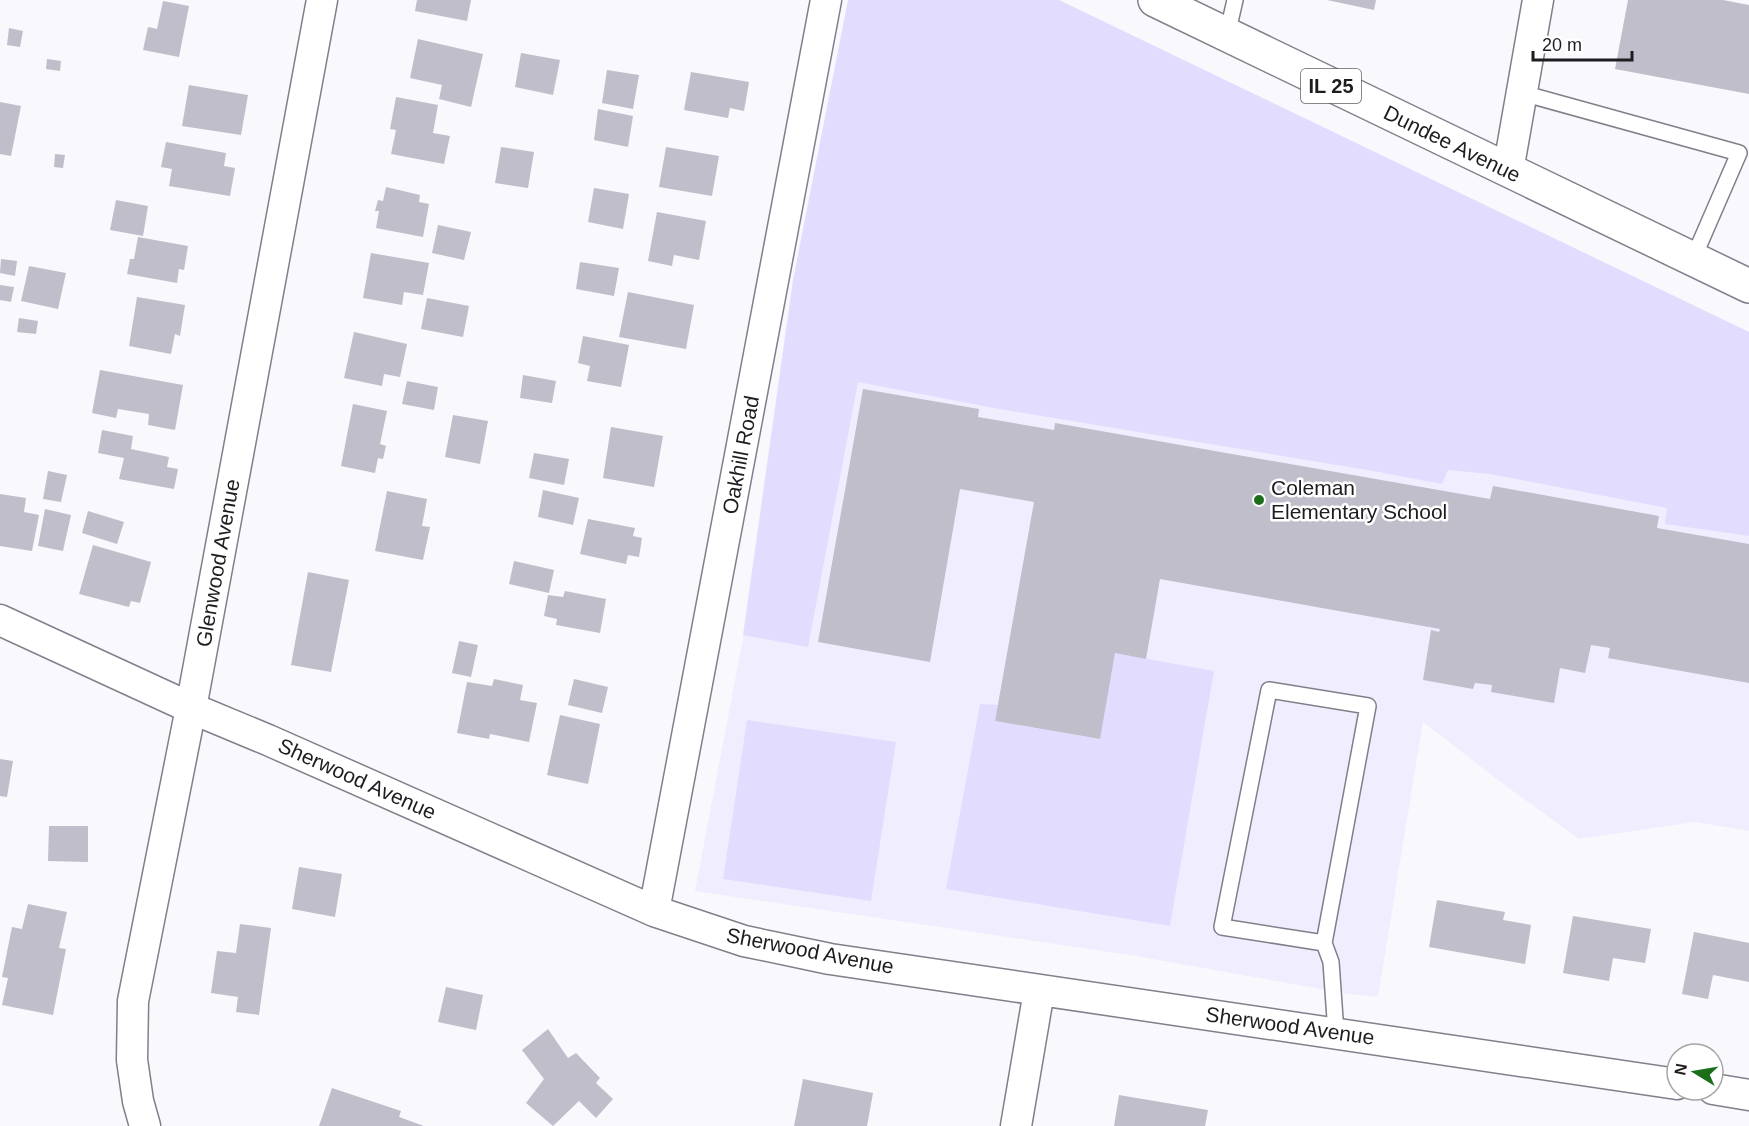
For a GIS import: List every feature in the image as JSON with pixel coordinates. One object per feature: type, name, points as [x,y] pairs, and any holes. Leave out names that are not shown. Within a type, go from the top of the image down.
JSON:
[{"type":"main road","name":"Dundee Avenue","points":[[1155,0],[1749,286]]},
{"type":"street","name":"Glenwood Avenue","points":[[146,1126],[138,1101],[132,1060],[133,1000],[192,708],[322,0]]},
{"type":"street","name":"Oakhill Road","points":[[654,911],[826,0]]},
{"type":"street","points":[[1508,171],[1538,0]]},
{"type":"street","name":"Sherwood Avenue","points":[[0,620],[192,708],[654,911],[720,934],[830,959],[1665,1082]]},
{"type":"street","points":[[1016,1126],[1039,991]]},
{"type":"street","points":[[1725,1091],[1749,1095]]},
{"type":"lane","points":[[1227,35],[1235,0]]},
{"type":"lane","points":[[1522,93],[1739,153],[1694,259]]},
{"type":"lane","points":[[1324,943],[1222,927],[1269,690],[1368,706],[1324,943],[1331,962],[1336,1033]]},
{"type":"shaded area","points":[[848,0],[1059,0],[1749,332],[1749,536],[1665,524],[1667,508],[1490,474],[1448,470],[1442,484],[994,408],[858,382],[808,647],[743,635],[793,280]]},
{"type":"shaded area","name":"Coleman Elementary School","points":[[864,0],[1749,364],[1749,831],[1695,822],[1579,839],[1423,722],[1378,997],[1349,994],[1136,956],[695,891]]},
{"type":"shaded area","points":[[1115,653],[1214,671],[1170,926],[946,889],[980,704],[998,705],[995,721],[1099,739]]},
{"type":"shaded area","points":[[747,720],[896,742],[871,901],[723,879]]},
{"type":"building","points":[[417,0],[471,0],[467,21],[415,11]]},
{"type":"building","points":[[1327,0],[1376,0],[1374,10]]},
{"type":"building","points":[[1628,0],[1723,0],[1749,5],[1749,94],[1615,69]]},
{"type":"building","points":[[163,1],[189,6],[179,57],[143,50],[148,27],[157,29]]},
{"type":"building","points":[[9,28],[23,31],[20,47],[7,45]]},
{"type":"building","points":[[418,39],[483,54],[471,107],[439,99],[442,85],[410,78]]},
{"type":"building","points":[[521,53],[560,60],[553,95],[515,87]]},
{"type":"building","points":[[47,59],[61,61],[60,71],[46,69]]},
{"type":"building","points":[[607,70],[639,75],[633,109],[602,103]]},
{"type":"building","points":[[691,72],[749,82],[744,111],[730,108],[728,118],[684,110]]},
{"type":"building","points":[[189,85],[248,95],[241,135],[182,126]]},
{"type":"building","points":[[396,97],[438,105],[433,133],[450,136],[444,164],[391,154],[396,130],[390,129]]},
{"type":"building","points":[[0,102],[21,106],[11,156],[0,154]]},
{"type":"building","points":[[598,109],[633,116],[628,147],[594,140]]},
{"type":"building","points":[[166,142],[226,153],[224,166],[235,168],[230,196],[169,186],[172,169],[161,167]]},
{"type":"building","points":[[501,147],[534,152],[528,188],[495,183]]},
{"type":"building","points":[[666,147],[719,156],[712,196],[659,187]]},
{"type":"building","points":[[55,154],[65,155],[63,168],[54,167]]},
{"type":"building","points":[[386,187],[420,195],[419,202],[429,204],[423,237],[376,228],[379,211],[375,211],[378,200],[383,201]]},
{"type":"building","points":[[594,188],[629,194],[623,229],[588,222]]},
{"type":"building","points":[[116,200],[148,206],[143,236],[110,230]]},
{"type":"building","points":[[657,212],[706,221],[699,260],[674,255],[672,266],[648,261]]},
{"type":"building","points":[[438,225],[471,232],[464,260],[432,253]]},
{"type":"building","points":[[138,237],[188,246],[184,270],[179,269],[177,283],[127,274],[130,259],[134,259]]},
{"type":"building","points":[[371,253],[429,263],[423,295],[404,292],[402,305],[363,298]]},
{"type":"building","points":[[1,259],[17,261],[15,276],[0,273]]},
{"type":"building","points":[[580,262],[619,268],[614,296],[576,289]]},
{"type":"building","points":[[29,266],[66,273],[58,309],[21,301]]},
{"type":"building","points":[[0,285],[14,287],[11,302],[0,300]]},
{"type":"building","points":[[628,292],[694,305],[686,349],[619,337]]},
{"type":"building","points":[[137,297],[185,305],[180,336],[175,334],[171,354],[129,346]]},
{"type":"building","points":[[427,298],[469,306],[463,337],[421,329]]},
{"type":"building","points":[[19,318],[38,321],[36,334],[17,332]]},
{"type":"building","points":[[354,332],[407,344],[400,377],[384,374],[382,386],[344,378]]},
{"type":"building","points":[[583,336],[629,345],[621,387],[587,381],[590,366],[578,363]]},
{"type":"building","points":[[100,370],[183,385],[175,430],[148,425],[149,414],[118,409],[116,418],[92,413]]},
{"type":"building","points":[[523,375],[556,381],[552,403],[520,398]]},
{"type":"building","points":[[407,381],[438,387],[434,410],[402,404]]},
{"type":"building","points":[[863,389],[979,409],[978,417],[1054,430],[1055,423],[1490,499],[1493,486],[1659,516],[1657,528],[1749,544],[1749,683],[1608,658],[1610,648],[1591,645],[1585,673],[1560,668],[1554,703],[1491,692],[1492,685],[1475,683],[1473,689],[1423,680],[1431,630],[1439,632],[1440,629],[1160,579],[1146,659],[1115,653],[1100,739],[995,721],[1034,502],[960,489],[930,662],[818,642]]},
{"type":"building","points":[[353,404],[387,411],[380,444],[386,446],[383,459],[378,458],[375,473],[341,466]]},
{"type":"building","points":[[453,415],[488,421],[480,464],[445,457]]},
{"type":"building","points":[[611,427],[663,436],[654,487],[603,478]]},
{"type":"building","points":[[102,430],[133,436],[131,449],[169,457],[167,467],[178,469],[174,489],[119,479],[124,458],[98,453]]},
{"type":"building","points":[[534,453],[569,459],[564,485],[529,478]]},
{"type":"building","points":[[48,471],[67,475],[61,502],[43,499]]},
{"type":"building","points":[[543,490],[579,498],[573,525],[538,517]]},
{"type":"building","points":[[387,491],[427,499],[422,526],[430,527],[423,560],[375,551]]},
{"type":"building","points":[[0,494],[26,498],[24,512],[39,515],[32,551],[0,546]]},
{"type":"building","points":[[45,509],[71,515],[63,551],[38,546]]},
{"type":"building","points":[[88,511],[124,522],[117,544],[82,533]]},
{"type":"building","points":[[588,519],[635,528],[633,536],[642,538],[639,557],[628,555],[626,564],[580,554]]},
{"type":"building","points":[[93,545],[151,562],[140,603],[131,601],[129,607],[79,594]]},
{"type":"building","points":[[514,561],[554,570],[549,593],[509,584]]},
{"type":"building","points":[[308,572],[349,580],[331,672],[291,665]]},
{"type":"building","points":[[565,591],[606,599],[600,633],[556,625],[557,619],[544,616],[548,595],[563,597]]},
{"type":"building","points":[[459,641],[478,645],[471,677],[452,673]]},
{"type":"building","points":[[494,679],[523,685],[520,700],[537,703],[529,742],[490,734],[489,739],[457,733],[467,682],[492,686]]},
{"type":"building","points":[[574,679],[608,687],[602,713],[568,705]]},
{"type":"building","points":[[560,715],[600,724],[588,784],[547,775]]},
{"type":"building","points":[[0,759],[13,761],[7,797],[0,796]]},
{"type":"building","points":[[49,826],[88,826],[88,862],[48,861]]},
{"type":"building","points":[[299,867],[342,874],[335,917],[292,909]]},
{"type":"building","points":[[1437,900],[1505,912],[1503,920],[1531,925],[1525,964],[1429,947]]},
{"type":"building","points":[[28,904],[67,912],[59,948],[66,949],[53,1015],[2,1005],[8,978],[2,977],[12,927],[22,929]]},
{"type":"building","points":[[1573,916],[1651,929],[1645,963],[1613,958],[1609,981],[1563,973]]},
{"type":"building","points":[[240,924],[271,928],[259,1015],[236,1012],[238,997],[211,993],[217,951],[236,953]]},
{"type":"building","points":[[1694,932],[1749,943],[1749,982],[1713,975],[1708,999],[1682,994]]},
{"type":"building","points":[[446,987],[483,995],[476,1030],[438,1022]]},
{"type":"building","points":[[548,1029],[568,1058],[576,1053],[600,1078],[596,1083],[613,1099],[596,1118],[579,1101],[553,1126],[526,1103],[544,1079],[522,1050]]},
{"type":"building","points":[[803,1079],[873,1093],[867,1126],[794,1126]]},
{"type":"building","points":[[332,1088],[401,1111],[399,1117],[424,1126],[319,1126]]},
{"type":"building","points":[[1119,1095],[1208,1110],[1205,1126],[1114,1126]]},
{"type":"place","name":"Coleman Elementary School","points":[[1259,500]]}]
